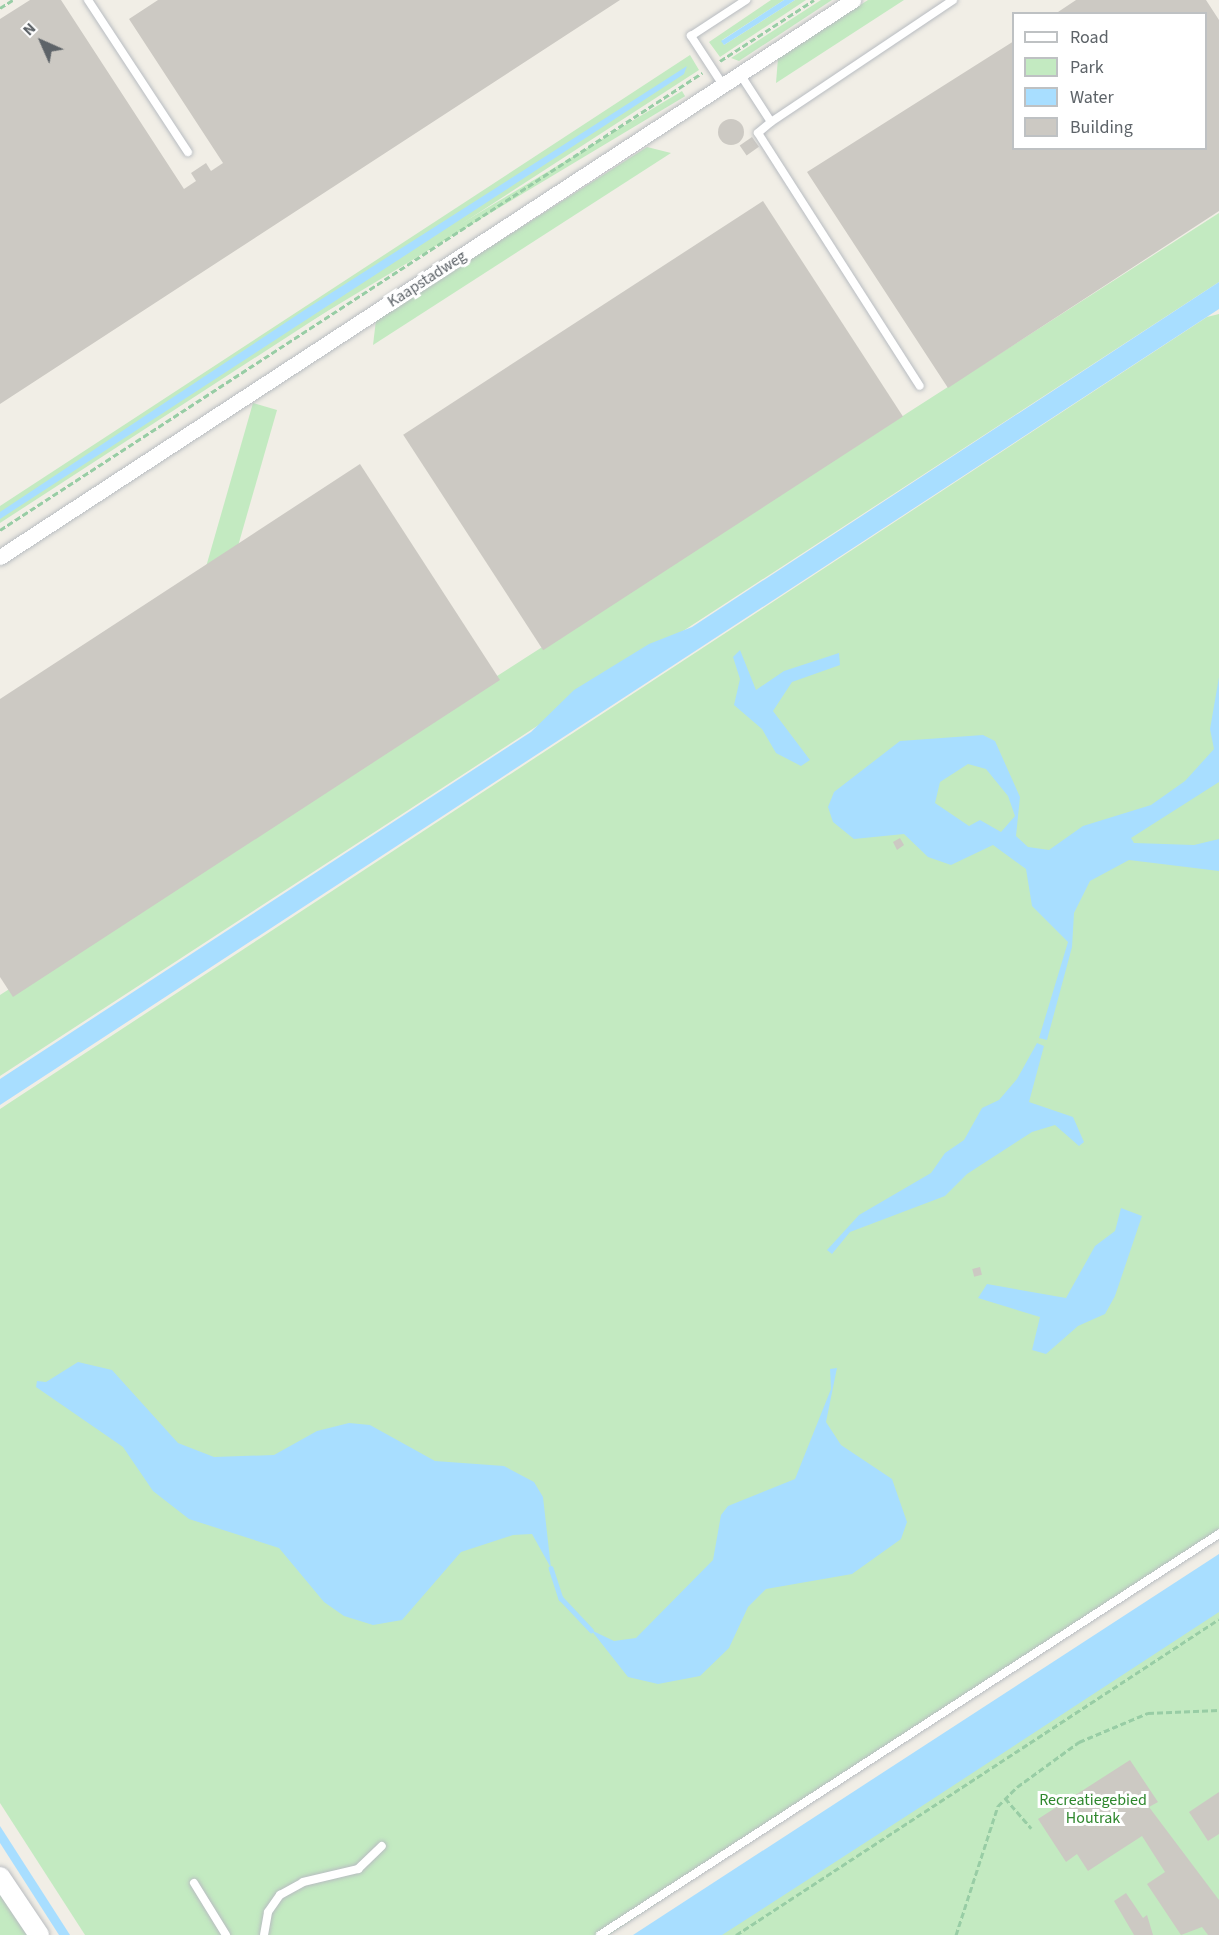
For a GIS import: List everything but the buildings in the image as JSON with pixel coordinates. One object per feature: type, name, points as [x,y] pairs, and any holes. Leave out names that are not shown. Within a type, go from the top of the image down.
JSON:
[{"type":"street","name":"Kaapstadweg","points":[[0,557],[853,0]]},
{"type":"street","points":[[0,1876],[39,1935]]},
{"type":"lane","points":[[88,0],[188,152]]},
{"type":"lane","points":[[723,85],[691,36],[746,0]]},
{"type":"lane","points":[[920,386],[758,133],[953,0]]},
{"type":"lane","points":[[740,74],[771,122]]},
{"type":"lane","points":[[600,1935],[1219,1534]]},
{"type":"lane","points":[[264,1935],[268,1912],[280,1895],[303,1882],[358,1869],[382,1846]]},
{"type":"lane","points":[[195,1883],[226,1935]]},
{"type":"path","points":[[0,8],[13,0]]},
{"type":"path","name":"Kaapstadweg","points":[[0,530],[814,0]]},
{"type":"path","points":[[736,1935],[1219,1619]]},
{"type":"path","points":[[956,1935],[1005,1798],[1079,1742],[1148,1713],[1219,1710]]},
{"type":"path","points":[[1005,1798],[1031,1828]]},
{"type":"green space","points":[[771,0],[784,0],[722,40],[724,45],[795,0],[806,0],[720,57],[709,42]]},
{"type":"green space","points":[[821,0],[832,0],[739,61],[731,58]]},
{"type":"green space","points":[[868,0],[904,0],[776,83],[778,58]]},
{"type":"green space","points":[[690,55],[699,70],[0,523],[0,506]]},
{"type":"green space","points":[[682,91],[685,96],[292,333],[289,327]]},
{"type":"green space","points":[[647,147],[671,153],[373,345],[376,320]]},
{"type":"green space","points":[[1219,213],[1219,282],[0,1076],[0,995]]},
{"type":"green space","points":[[1219,314],[1219,1531],[609,1935],[85,1935],[0,1803],[0,1109],[1207,317]]},
{"type":"green space","points":[[253,403],[277,410],[194,700],[170,693]]},
{"type":"green space","name":"Recreatiegebied Houtrak","points":[[1219,1579],[1219,1935],[672,1935]]},
{"type":"green space","points":[[0,1892],[28,1935],[0,1935]]},
{"type":"water","points":[[784,0],[795,0],[724,45],[721,41]]},
{"type":"water","points":[[687,66],[684,74],[0,519],[0,512],[306,309]]},
{"type":"water","points":[[1219,282],[1219,309],[0,1105],[0,1079],[531,732],[574,690],[649,644],[692,627]]},
{"type":"water","points":[[740,650],[756,690],[784,671],[839,653],[840,665],[792,682],[773,711],[810,760],[801,766],[776,753],[762,729],[734,705],[740,679],[733,657]]},
{"type":"water","points":[[1219,677],[1219,782],[1131,838],[1134,843],[1194,845],[1219,839],[1219,871],[1129,860],[1090,881],[1074,913],[1072,947],[1047,1040],[1039,1038],[1068,942],[1032,906],[1026,869],[993,845],[951,865],[928,857],[904,834],[854,839],[833,822],[828,807],[834,792],[900,741],[983,735],[995,741],[1020,797],[1016,836],[1028,847],[1049,850],[1083,826],[1151,805],[1185,781],[1214,749],[1210,729]],"holes":[[[968,764],[986,769],[1008,796],[1015,816],[1001,832],[980,820],[969,826],[935,803],[940,782]]]},
{"type":"water","points":[[1037,1043],[1044,1046],[1029,1102],[1073,1117],[1084,1142],[1079,1146],[1055,1125],[1032,1132],[967,1174],[945,1196],[850,1232],[832,1254],[827,1250],[859,1215],[931,1173],[945,1153],[964,1140],[982,1108],[999,1100],[1017,1079]]},
{"type":"water","points":[[1121,1208],[1142,1216],[1115,1296],[1105,1314],[1078,1326],[1046,1354],[1032,1350],[1040,1317],[978,1298],[987,1284],[1066,1298],[1095,1246],[1115,1231]]},
{"type":"water","points":[[78,1362],[112,1370],[178,1443],[214,1457],[274,1455],[317,1431],[349,1423],[370,1425],[435,1461],[504,1466],[534,1482],[543,1497],[551,1568],[532,1534],[513,1535],[461,1552],[402,1620],[373,1625],[344,1616],[324,1602],[279,1548],[189,1519],[153,1491],[123,1447],[36,1387],[37,1381],[46,1382]]},
{"type":"water","points":[[837,1368],[826,1422],[841,1445],[892,1479],[907,1522],[901,1539],[852,1574],[766,1589],[748,1607],[729,1648],[700,1676],[658,1684],[628,1677],[591,1630],[614,1641],[636,1638],[713,1560],[721,1515],[728,1506],[795,1479],[831,1389],[830,1369]]},
{"type":"water","points":[[1219,1554],[1219,1612],[925,1804],[722,1935],[633,1935]]},
{"type":"water","points":[[0,1826],[70,1935],[59,1935],[0,1843]]},
{"type":"waterway","points":[[551,1568],[561,1598],[591,1630]]}]
